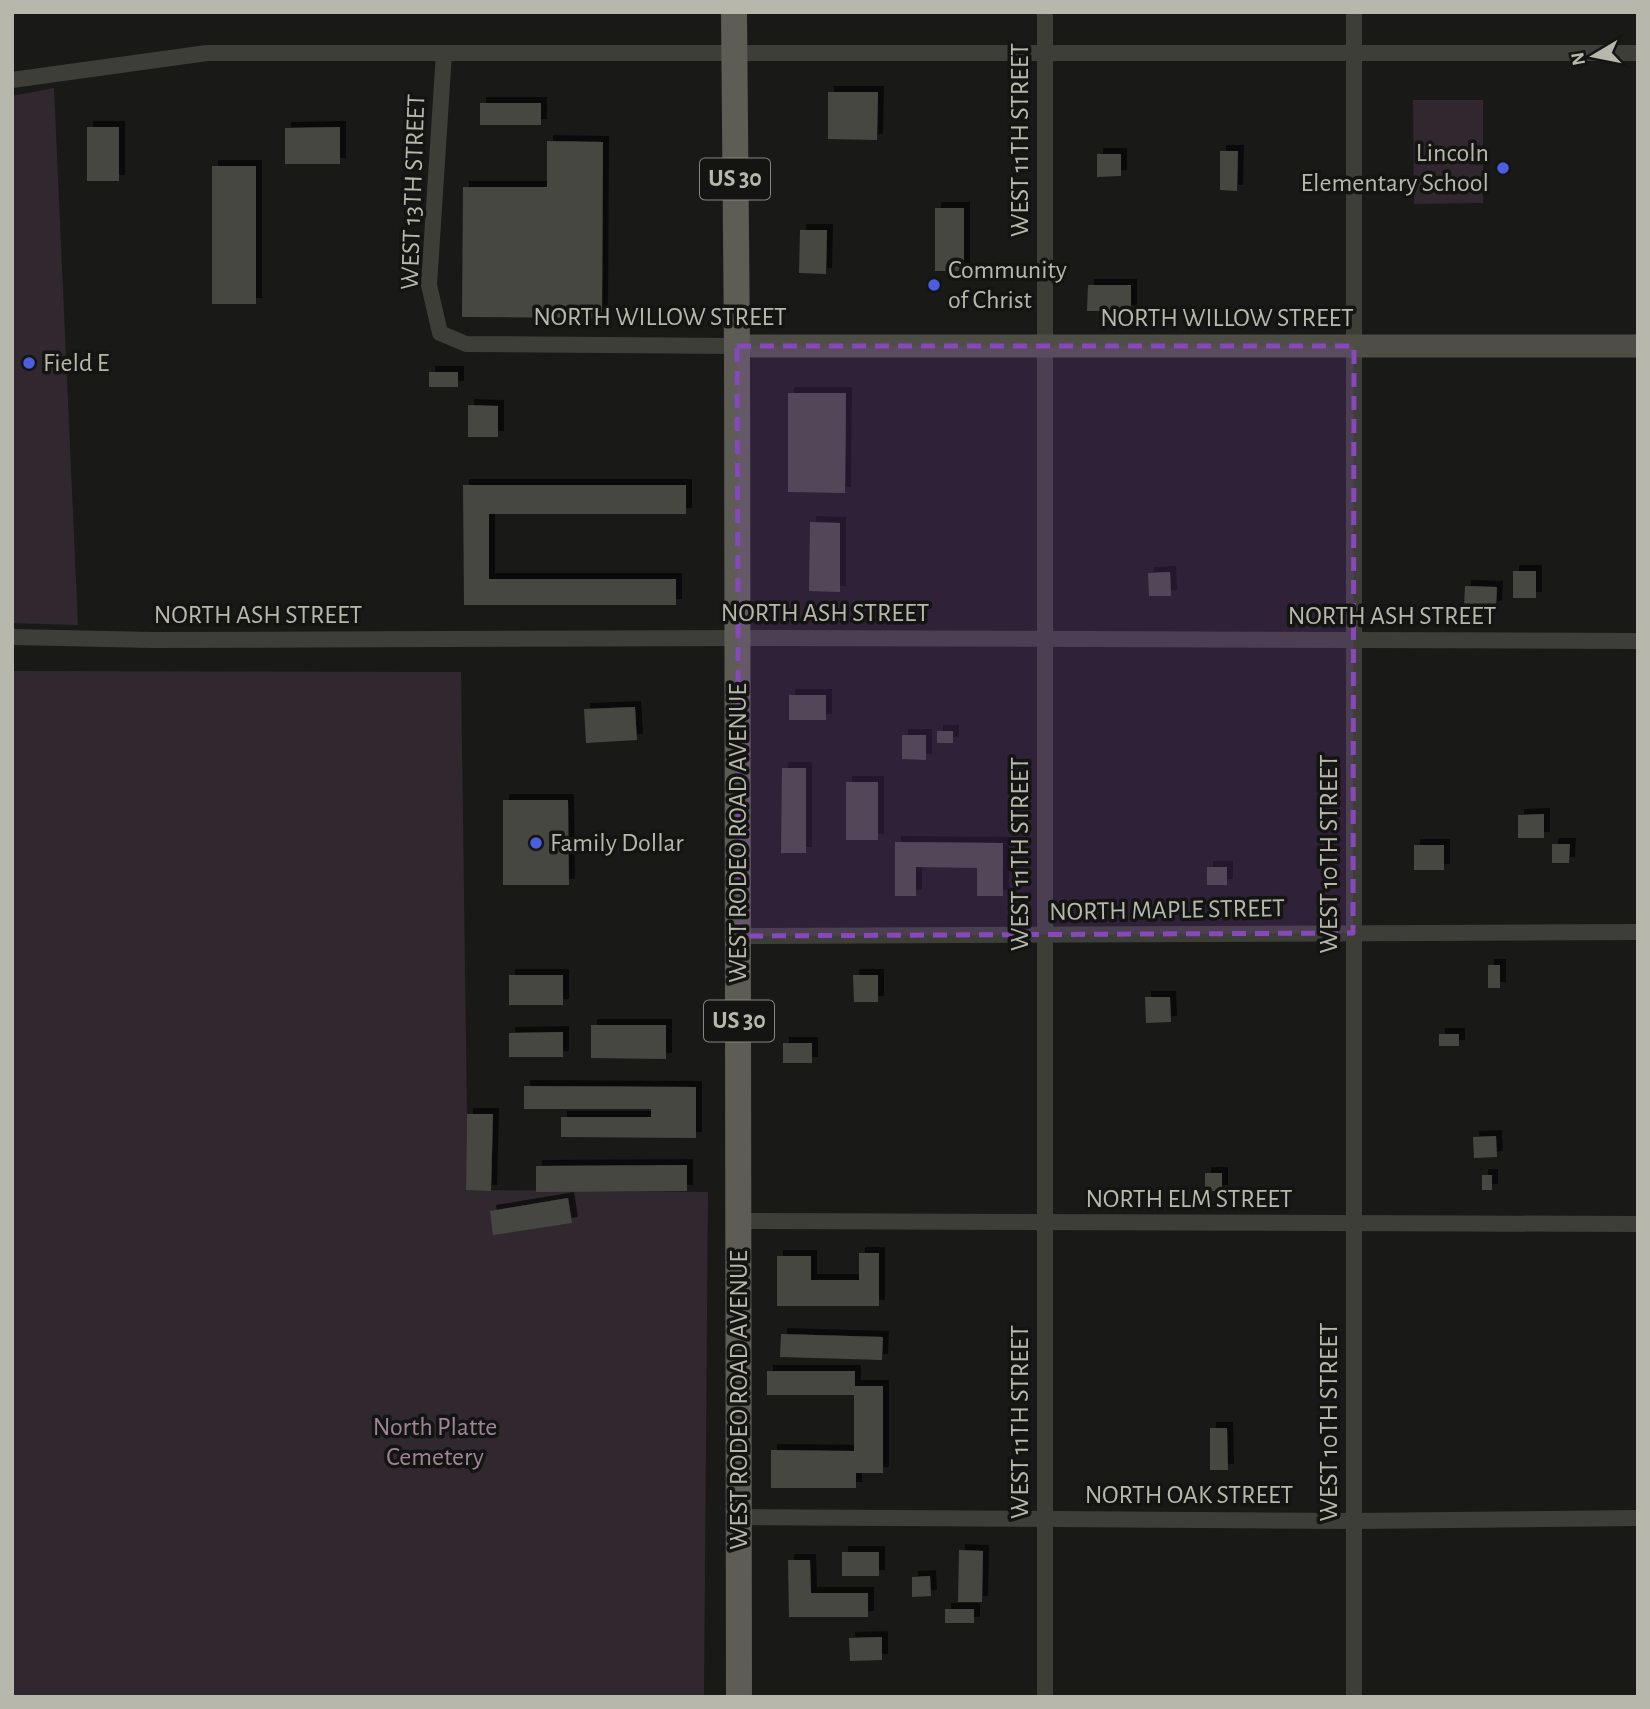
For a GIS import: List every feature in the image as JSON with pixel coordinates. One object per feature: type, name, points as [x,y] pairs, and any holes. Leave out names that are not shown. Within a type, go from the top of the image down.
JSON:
[{"type":"main road","name":"WEST RODEO ROAD AVENUE","points":[[734,12],[738,638],[739,1697]]},
{"type":"main road","name":"NORTH WILLOW STREET","points":[[737,346],[1638,346]]},
{"type":"street","name":"WEST 11TH STREET","points":[[1045,12],[1045,1697]]},
{"type":"street","name":"WEST 10TH STREET","points":[[1353,1697],[1354,12]]},
{"type":"street","points":[[12,80],[207,53],[1638,52]]},
{"type":"street","name":"WEST 13TH STREET","points":[[440,332],[429,285],[444,53]]},
{"type":"street","name":"NORTH WILLOW STREET","points":[[440,332],[466,344],[737,346]]},
{"type":"street","name":"NORTH ASH STREET","points":[[12,637],[153,640],[738,638],[1638,641]]},
{"type":"street","name":"NORTH MAPLE STREET","points":[[738,936],[1638,932]]},
{"type":"street","name":"NORTH ELM STREET","points":[[739,1221],[1638,1224]]},
{"type":"street","name":"NORTH OAK STREET","points":[[739,1517],[1353,1521],[1638,1518]]},
{"type":"highlighted area","points":[[737,346],[1354,346],[1353,933],[739,936]]},
{"type":"green space","points":[[54,88],[78,625],[12,623],[12,96]]},
{"type":"green space","points":[[1413,100],[1483,100],[1483,203],[1414,204]]},
{"type":"green space","name":"North Platte Cemetery","points":[[12,671],[461,672],[466,1190],[708,1192],[704,1697],[12,1697]]},
{"type":"building","points":[[828,92],[878,92],[877,140],[828,139]]},
{"type":"building","points":[[480,103],[541,103],[541,125],[480,125]]},
{"type":"building","points":[[87,127],[119,127],[119,181],[87,181]]},
{"type":"building","points":[[340,127],[340,164],[285,164],[285,128]]},
{"type":"building","points":[[547,141],[603,142],[602,318],[462,317],[463,187],[547,187]]},
{"type":"building","points":[[1220,151],[1238,151],[1237,191],[1220,190]]},
{"type":"building","points":[[1097,154],[1121,154],[1121,176],[1097,177]]},
{"type":"building","points":[[212,166],[256,166],[256,304],[212,304]]},
{"type":"building","points":[[935,208],[964,208],[964,271],[935,271]]},
{"type":"building","points":[[800,230],[827,230],[826,274],[799,273]]},
{"type":"building","points":[[1088,285],[1131,285],[1131,311],[1087,311]]},
{"type":"building","points":[[429,372],[458,372],[458,387],[429,387]]},
{"type":"building","points":[[788,393],[846,393],[845,493],[788,492]]},
{"type":"building","points":[[468,405],[498,406],[498,437],[468,437]]},
{"type":"building","points":[[463,485],[686,485],[686,514],[489,514],[489,579],[676,579],[676,605],[464,605]]},
{"type":"building","points":[[810,522],[840,523],[840,592],[809,591]]},
{"type":"building","points":[[1513,571],[1536,571],[1536,598],[1513,598]]},
{"type":"building","points":[[1170,572],[1171,596],[1149,596],[1148,573]]},
{"type":"building","points":[[1465,586],[1497,587],[1496,607],[1464,606]]},
{"type":"building","points":[[789,695],[826,695],[826,720],[789,720]]},
{"type":"building","points":[[635,707],[637,740],[586,743],[584,709]]},
{"type":"building","points":[[937,731],[953,731],[953,743],[937,743]]},
{"type":"building","points":[[902,735],[926,735],[926,760],[902,759]]},
{"type":"building","points":[[782,768],[806,768],[806,853],[781,853]]},
{"type":"building","points":[[846,782],[878,782],[878,840],[846,840]]},
{"type":"building","name":"Family Dollar","points":[[503,800],[568,800],[569,885],[503,885]]},
{"type":"building","points":[[1544,814],[1544,838],[1518,838],[1518,815]]},
{"type":"building","points":[[895,842],[1003,843],[1003,896],[977,896],[977,868],[916,867],[916,896],[895,896]]},
{"type":"building","points":[[1552,844],[1570,844],[1569,863],[1552,863]]},
{"type":"building","points":[[1414,845],[1444,845],[1444,870],[1414,870]]},
{"type":"building","points":[[1207,867],[1227,867],[1227,885],[1207,885]]},
{"type":"building","points":[[1488,965],[1500,965],[1500,988],[1488,988]]},
{"type":"building","points":[[509,975],[563,975],[563,1005],[509,1005]]},
{"type":"building","points":[[853,975],[878,975],[878,1002],[854,1002]]},
{"type":"building","points":[[1145,997],[1170,997],[1171,1022],[1146,1023]]},
{"type":"building","points":[[591,1025],[666,1025],[666,1059],[591,1058]]},
{"type":"building","points":[[563,1032],[563,1057],[509,1057],[509,1033]]},
{"type":"building","points":[[1439,1034],[1459,1034],[1459,1046],[1439,1046]]},
{"type":"building","points":[[783,1043],[812,1043],[812,1063],[783,1063]]},
{"type":"building","points":[[524,1086],[696,1087],[696,1138],[561,1137],[561,1117],[651,1117],[651,1109],[524,1109]]},
{"type":"building","points":[[467,1114],[493,1114],[491,1191],[466,1190]]},
{"type":"building","points":[[1496,1136],[1497,1157],[1474,1158],[1473,1137]]},
{"type":"building","points":[[687,1165],[687,1191],[536,1192],[536,1166]]},
{"type":"building","points":[[1205,1173],[1222,1173],[1222,1191],[1205,1191]]},
{"type":"building","points":[[1482,1175],[1492,1175],[1492,1190],[1482,1190]]},
{"type":"building","points":[[568,1198],[572,1223],[493,1235],[490,1211]]},
{"type":"building","points":[[859,1253],[879,1253],[879,1306],[777,1306],[777,1256],[811,1256],[811,1280],[859,1280]]},
{"type":"building","points":[[781,1334],[883,1337],[882,1360],[780,1357]]},
{"type":"building","points":[[767,1371],[855,1371],[855,1386],[883,1386],[883,1473],[856,1473],[856,1488],[771,1488],[771,1450],[854,1451],[854,1395],[767,1395]]},
{"type":"building","points":[[1210,1428],[1227,1428],[1228,1470],[1210,1470]]},
{"type":"building","points":[[959,1550],[983,1551],[982,1602],[958,1602]]},
{"type":"building","points":[[842,1552],[879,1552],[879,1576],[842,1576]]},
{"type":"building","points":[[788,1560],[810,1560],[811,1593],[868,1593],[868,1617],[789,1617]]},
{"type":"building","points":[[930,1576],[931,1596],[912,1597],[912,1577]]},
{"type":"building","points":[[945,1609],[974,1609],[974,1623],[945,1623]]},
{"type":"building","points":[[882,1637],[882,1660],[850,1661],[849,1638]]},
{"type":"place","name":"Lincoln Elementary School","points":[[1503,168]]},
{"type":"place","name":"Community of Christ","points":[[934,285]]},
{"type":"place","name":"Field E","points":[[29,363]]},
{"type":"place","name":"Family Dollar","points":[[536,843]]}]
